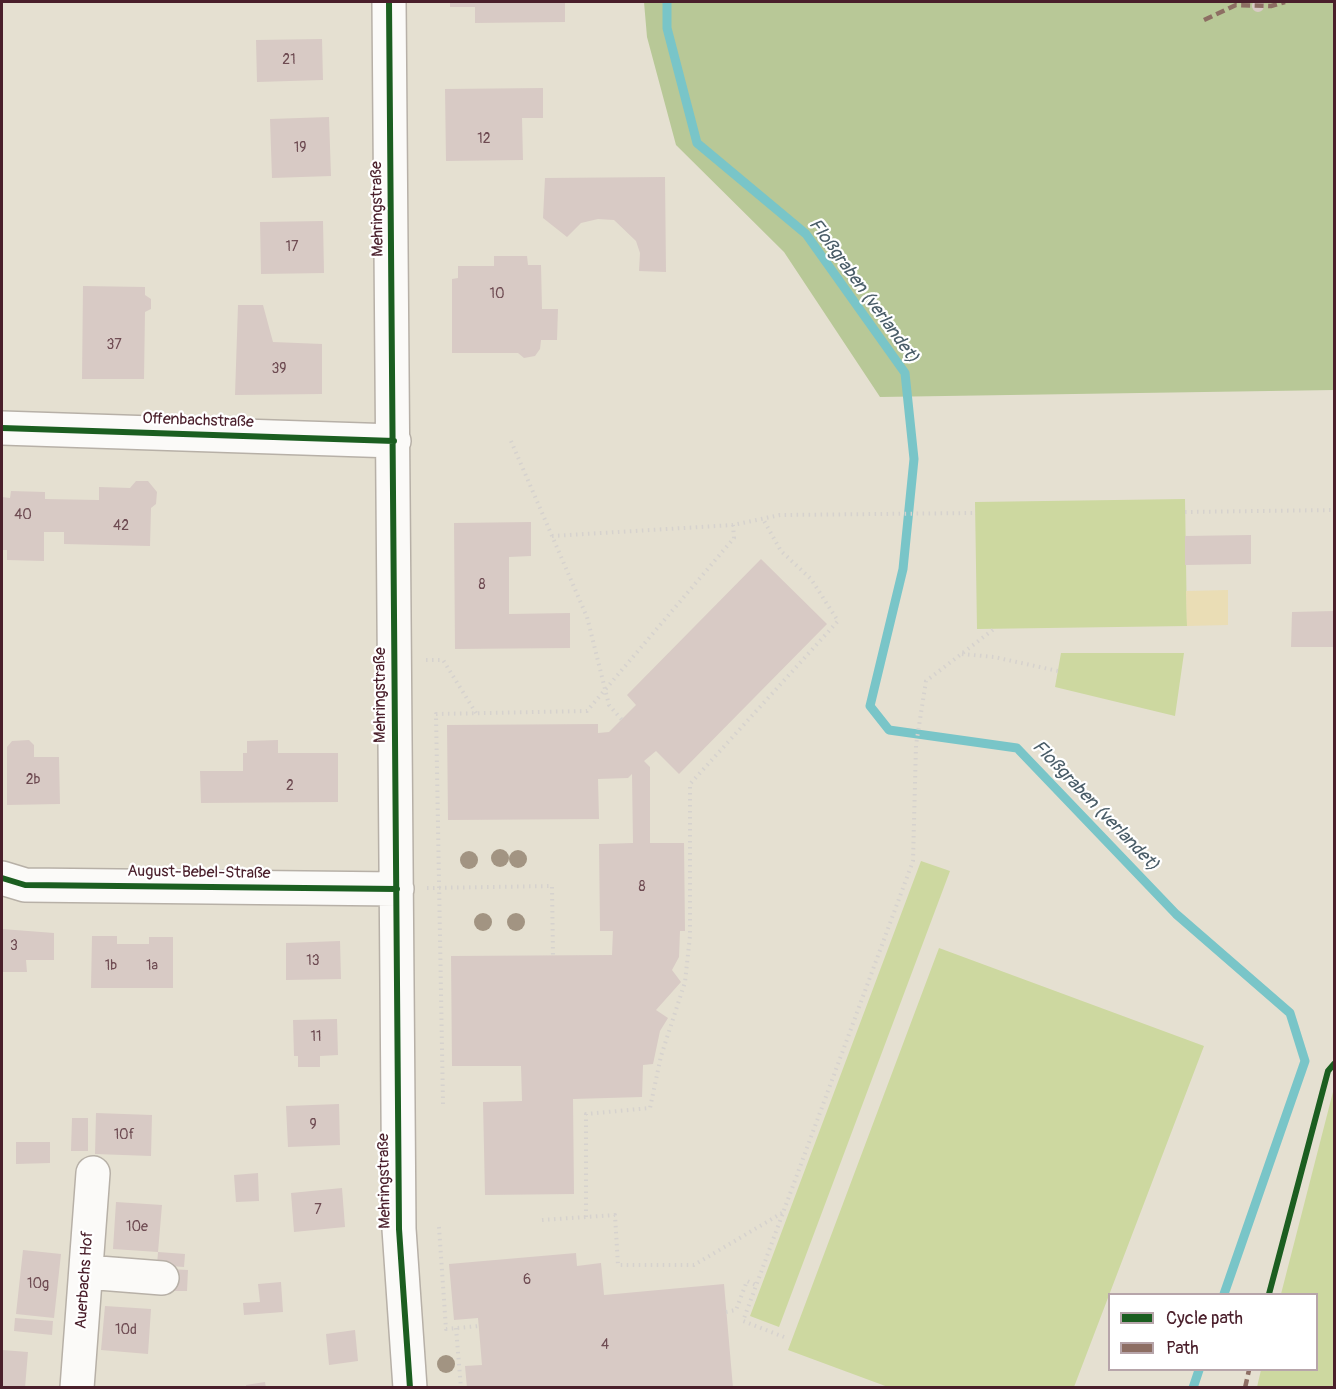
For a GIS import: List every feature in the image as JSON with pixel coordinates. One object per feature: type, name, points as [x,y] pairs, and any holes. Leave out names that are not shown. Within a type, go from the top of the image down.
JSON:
[{"type":"street","name":"Mehringstraße","points":[[389,2],[399,1229],[410,1388]]},
{"type":"street","name":"Offenbachstraße","points":[[2,428],[394,441]]},
{"type":"street","name":"August-Bebel-Straße","points":[[2,878],[25,885],[397,889]]},
{"type":"street","name":"Auerbachs Hof","points":[[77,1388],[93,1173]]},
{"type":"street","points":[[86,1272],[162,1278]]},
{"type":"path","points":[[511,441],[587,617],[609,705],[622,720]]},
{"type":"path","points":[[1185,512],[1335,510]]},
{"type":"path","points":[[552,536],[733,525],[780,515],[975,513]]},
{"type":"path","points":[[586,1217],[586,1114],[651,1108],[661,1056],[685,982],[690,936],[690,784],[838,621],[811,579],[781,551],[763,519]]},
{"type":"path","points":[[443,1104],[436,714],[587,711],[734,538],[733,525]]},
{"type":"path","points":[[784,1337],[743,1321],[913,861],[916,745],[926,681],[994,629]]},
{"type":"path","points":[[962,654],[994,657],[1058,671]]},
{"type":"path","points":[[394,660],[443,660],[477,713]]},
{"type":"path","points":[[397,889],[552,886],[553,955]]},
{"type":"path","points":[[542,1220],[615,1215],[618,1265],[694,1265],[783,1213]]},
{"type":"path","points":[[439,1227],[446,1329],[479,1326]]},
{"type":"path","points":[[726,1312],[736,1310],[747,1281],[756,1285]]},
{"type":"path","points":[[456,1328],[461,1388]]},
{"type":"green space","points":[[644,2],[1334,2],[1334,390],[880,397],[784,252],[676,145],[647,37]]},
{"type":"green space","points":[[1185,499],[1187,626],[977,629],[975,502]]},
{"type":"green space","points":[[1061,653],[1184,653],[1175,716],[1055,687]]},
{"type":"green space","points":[[921,861],[950,871],[779,1327],[750,1316]]},
{"type":"green space","points":[[939,948],[1204,1046],[1074,1387],[888,1387],[788,1350]]},
{"type":"green space","points":[[1334,1088],[1334,1387],[1257,1387],[1261,1371],[1318,1371],[1318,1293],[1281,1293]]},
{"type":"sand","points":[[1228,590],[1228,625],[1187,626],[1186,591]]},
{"type":"building","points":[[1260,0],[1264,6],[1260,12],[1256,12],[1252,4]]},
{"type":"building","points":[[450,2],[565,2],[565,22],[475,23],[475,7],[450,7]]},
{"type":"building","points":[[322,39],[323,80],[257,82],[256,40]]},
{"type":"building","points":[[543,88],[543,118],[522,118],[523,160],[446,161],[445,89]]},
{"type":"building","points":[[329,117],[331,176],[272,178],[270,119]]},
{"type":"building","points":[[665,177],[666,272],[639,271],[640,253],[636,241],[614,220],[598,219],[581,223],[567,237],[543,218],[545,178]]},
{"type":"building","points":[[323,221],[324,273],[261,274],[260,222]]},
{"type":"building","points":[[494,256],[527,256],[528,265],[541,265],[542,309],[558,309],[557,340],[541,340],[540,349],[535,356],[524,358],[518,353],[452,353],[452,279],[458,278],[458,266],[494,266]]},
{"type":"building","points":[[83,286],[145,287],[145,295],[151,299],[151,309],[145,312],[144,379],[82,379]]},
{"type":"building","points":[[238,305],[263,305],[273,342],[322,344],[322,394],[235,395]]},
{"type":"building","points":[[136,481],[148,481],[157,492],[156,504],[151,508],[150,546],[64,544],[64,532],[44,532],[44,561],[7,560],[7,550],[2,550],[2,497],[10,498],[11,491],[45,492],[45,499],[99,500],[99,487],[130,488]]},
{"type":"building","points":[[531,522],[531,556],[509,557],[509,614],[570,613],[570,648],[455,649],[454,523]]},
{"type":"building","points":[[1251,535],[1251,564],[1185,565],[1185,536]]},
{"type":"building","points":[[761,559],[827,624],[679,774],[656,751],[644,761],[650,767],[650,843],[684,843],[685,931],[680,931],[679,957],[672,970],[681,982],[656,1010],[668,1018],[660,1031],[653,1064],[643,1065],[642,1097],[573,1099],[574,1194],[485,1195],[483,1102],[522,1101],[521,1066],[452,1066],[451,956],[612,955],[613,931],[600,931],[599,844],[633,843],[632,774],[628,778],[598,779],[599,819],[448,820],[447,725],[598,724],[598,733],[609,732],[636,705],[627,695]]},
{"type":"building","points":[[1334,611],[1334,647],[1291,647],[1292,612]]},
{"type":"building","points":[[29,740],[34,745],[34,757],[59,757],[60,804],[7,805],[7,747],[12,741]]},
{"type":"building","points":[[278,740],[278,753],[338,753],[338,802],[201,803],[200,771],[243,771],[243,753],[247,753],[247,741]]},
{"type":"building","points":[[2,929],[54,933],[54,960],[26,960],[27,972],[2,972]]},
{"type":"building","points":[[92,936],[117,936],[117,944],[149,944],[149,937],[173,937],[173,988],[91,988]]},
{"type":"building","points":[[340,941],[341,979],[286,980],[286,943]]},
{"type":"building","points":[[337,1019],[338,1055],[320,1056],[320,1067],[298,1067],[298,1056],[294,1056],[293,1020]]},
{"type":"building","points":[[339,1104],[340,1145],[288,1147],[286,1106]]},
{"type":"building","points":[[96,1113],[152,1115],[151,1156],[95,1154]]},
{"type":"building","points":[[72,1118],[88,1118],[88,1151],[71,1151]]},
{"type":"building","points":[[16,1142],[50,1142],[50,1163],[16,1164]]},
{"type":"building","points":[[258,1173],[259,1201],[236,1202],[234,1175]]},
{"type":"building","points":[[342,1188],[345,1227],[294,1232],[291,1193]]},
{"type":"building","points":[[116,1202],[162,1205],[158,1252],[113,1249]]},
{"type":"building","points":[[23,1250],[61,1254],[54,1318],[16,1314]]},
{"type":"building","points":[[158,1252],[185,1254],[184,1267],[157,1265]]},
{"type":"building","points":[[576,1253],[577,1266],[601,1263],[604,1295],[724,1284],[733,1388],[467,1388],[465,1366],[482,1365],[478,1318],[454,1320],[449,1264]]},
{"type":"building","points":[[169,1269],[188,1270],[187,1291],[168,1291]]},
{"type":"building","points":[[281,1282],[283,1312],[244,1315],[243,1303],[260,1302],[258,1284]]},
{"type":"building","points":[[105,1306],[151,1309],[148,1354],[101,1350]]},
{"type":"building","points":[[15,1318],[53,1321],[52,1335],[14,1331]]},
{"type":"building","points":[[355,1330],[358,1361],[329,1365],[326,1334]]},
{"type":"building","points":[[2,1350],[28,1352],[25,1388],[2,1388]]},
{"type":"building","points":[[265,1382],[266,1388],[247,1388],[246,1385]]},
{"type":"waterway","name":"Floßgraben (verlandet)","points":[[667,2],[667,28],[697,143],[806,234],[905,373],[914,459],[903,569],[870,706],[889,730],[1017,748],[1176,914],[1290,1013],[1305,1061],[1224,1293]]},
{"type":"waterway","name":"Floßgraben (verlandet)","points":[[1193,1388],[1199,1371]]},
{"type":"marked path","points":[[1204,20],[1236,5],[1271,6],[1285,2]]},
{"type":"marked path","points":[[1245,1388],[1249,1371]]},
{"type":"cycle path","points":[[389,2],[399,1229],[410,1388]]},
{"type":"cycle path","points":[[2,428],[394,441]]},
{"type":"cycle path","points":[[2,878],[25,885],[397,889]]},
{"type":"cycle path","points":[[1269,1293],[1328,1071],[1334,1064]]}]
